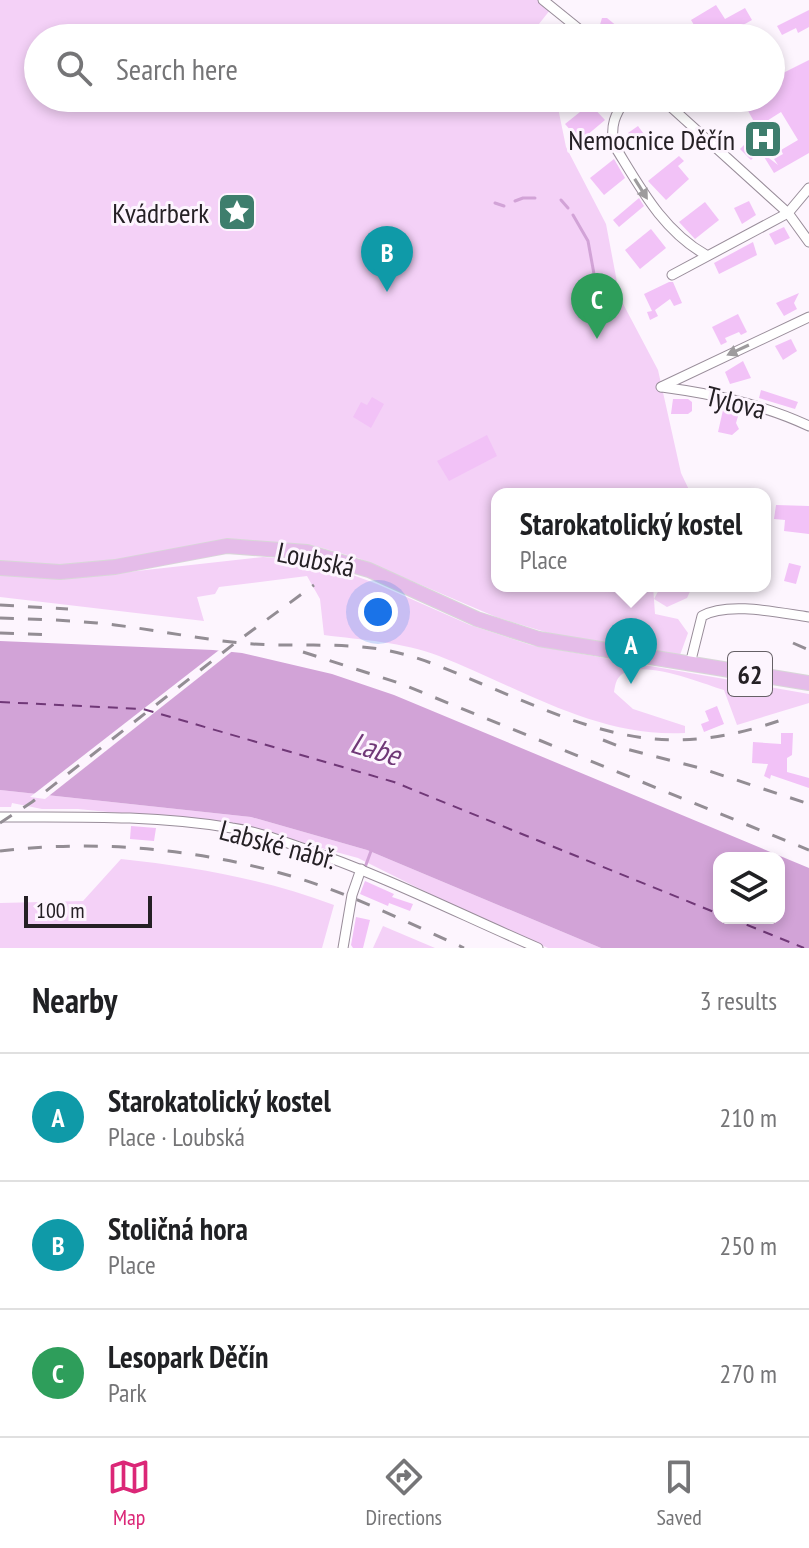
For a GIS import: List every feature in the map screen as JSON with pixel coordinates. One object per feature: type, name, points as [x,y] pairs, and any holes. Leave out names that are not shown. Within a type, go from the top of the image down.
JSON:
[{"type":"main road","name":"Loubská","points":[[0,568],[60,572],[227,546],[307,552],[369,570],[477,619],[539,639],[809,683]]},
{"type":"street","points":[[543,0],[573,24]]},
{"type":"street","points":[[617,112],[611,129],[614,145],[669,228],[689,246],[706,255]]},
{"type":"street","points":[[676,112],[788,213],[809,242]]},
{"type":"street","points":[[672,275],[788,213],[809,188]]},
{"type":"street","name":"Tylova","points":[[809,317],[661,387],[743,401],[809,426]]},
{"type":"street","points":[[690,664],[702,616],[708,612],[751,609],[809,617]]},
{"type":"street","name":"Labské nábř.","points":[[0,817],[100,817],[234,828],[283,841],[361,869],[538,948]]},
{"type":"street","points":[[343,948],[352,895],[361,869]]},
{"type":"shaded area","points":[[0,0],[539,0],[550,10],[539,24],[24,24],[24,112],[559,112],[566,147],[606,224],[620,298],[658,370],[681,473],[688,488],[491,488],[491,592],[653,592],[655,614],[678,619],[688,633],[680,655],[555,635],[496,617],[358,558],[315,546],[227,539],[116,561],[55,567],[0,563]]},
{"type":"shaded area","points":[[263,557],[315,561],[377,584],[470,625],[531,645],[809,694],[809,703],[737,725],[724,690],[657,670],[631,670],[619,677],[614,692],[633,709],[685,726],[685,733],[620,727],[559,708],[425,651],[324,635],[320,599],[307,576],[219,587],[215,594],[197,597],[204,621],[0,597],[0,575],[74,578]]},
{"type":"shaded area","points":[[658,592],[690,592],[687,598],[667,607],[654,599]]},
{"type":"shaded area","points":[[0,790],[251,817],[367,850],[601,948],[548,948],[358,858],[238,825],[78,809],[42,809],[12,803],[11,807],[0,807]]},
{"type":"shaded area","points":[[121,859],[229,875],[334,905],[322,948],[0,948],[0,903],[83,901]]},
{"type":"shaded area","points":[[383,926],[435,948],[373,948]]},
{"type":"water","name":"Labe","points":[[0,641],[242,653],[332,674],[394,695],[771,852],[713,852],[713,924],[785,924],[785,858],[809,868],[809,948],[601,948],[367,850],[251,817],[0,790]]},
{"type":"pier","points":[[223,647],[235,649],[45,799],[30,797]]},
{"type":"building","points":[[716,5],[725,19],[745,8],[752,20],[745,24],[693,24],[691,20]]},
{"type":"building","points":[[809,10],[809,27],[798,33],[796,28],[785,34],[785,24],[781,24]]},
{"type":"building","points":[[602,18],[607,18],[614,24],[600,24]]},
{"type":"building","points":[[809,60],[809,153],[774,173],[761,152],[778,165],[774,159],[783,154],[781,150],[798,140],[781,112],[785,112],[785,72]]},
{"type":"building","points":[[580,112],[598,112],[605,120],[580,141],[565,124]]},
{"type":"building","points":[[749,112],[781,112],[757,127]]},
{"type":"building","points":[[638,126],[649,141],[639,148],[628,133]]},
{"type":"building","points":[[750,139],[761,149],[751,160],[740,149]]},
{"type":"building","points":[[679,156],[684,161],[678,166],[689,179],[666,200],[648,181]]},
{"type":"building","points":[[614,159],[625,178],[604,195],[590,178]]},
{"type":"building","points":[[639,198],[644,206],[619,227],[613,220]]},
{"type":"building","points":[[749,201],[756,215],[742,224],[734,208]]},
{"type":"building","points":[[705,202],[719,220],[695,239],[679,222]]},
{"type":"building","points":[[784,227],[790,238],[775,245],[769,234]]},
{"type":"building","points":[[651,229],[666,248],[640,269],[625,250]]},
{"type":"building","points":[[753,242],[757,255],[719,274],[714,263]]},
{"type":"building","points":[[673,282],[682,303],[674,306],[670,299],[655,310],[658,316],[650,320],[647,312],[652,311],[644,294]]},
{"type":"building","points":[[799,293],[794,303],[797,309],[784,316],[776,303]]},
{"type":"building","points":[[738,314],[747,332],[725,338],[727,342],[721,345],[712,327]]},
{"type":"building","points":[[791,339],[797,351],[783,360],[775,346]]},
{"type":"building","points":[[743,361],[751,378],[730,384],[725,372]]},
{"type":"building","points":[[761,390],[798,402],[795,409],[759,398]]},
{"type":"building","points":[[372,397],[384,404],[371,428],[353,417],[361,402],[367,405]]},
{"type":"building","points":[[673,399],[688,399],[692,402],[692,411],[688,414],[671,414]]},
{"type":"building","points":[[723,410],[739,413],[736,423],[739,429],[732,435],[718,432]]},
{"type":"building","points":[[487,435],[497,456],[449,481],[437,461]]},
{"type":"building","points":[[776,505],[809,506],[809,534],[784,531],[785,520],[774,519]]},
{"type":"building","points":[[789,563],[801,566],[796,584],[784,581]]},
{"type":"building","points":[[717,706],[724,724],[704,732],[701,724],[709,721],[705,711]]},
{"type":"building","points":[[781,733],[793,733],[787,772],[809,778],[809,788],[771,775],[770,779],[764,776],[768,764],[752,763],[753,742],[781,744]]},
{"type":"building","points":[[131,826],[156,828],[154,841],[130,839]]},
{"type":"building","points":[[365,881],[394,894],[392,897],[413,904],[410,911],[360,894]]},
{"type":"building","points":[[356,917],[370,920],[363,948],[353,948],[351,945]]},
{"type":"waterway","points":[[515,201],[535,198]]},
{"type":"waterway","points":[[561,200],[568,208]]},
{"type":"waterway","points":[[495,203],[504,206]]},
{"type":"waterway","points":[[573,215],[588,241],[600,307]]},
{"type":"waterway","points":[[364,870],[371,851]]},
{"type":"ferry route","points":[[0,702],[143,709],[394,782],[713,912]]},
{"type":"ferry route","points":[[745,924],[804,948]]},
{"type":"railway","points":[[0,823],[32,802],[314,585]]},
{"type":"railway","points":[[0,605],[68,609]]},
{"type":"railway","points":[[0,618],[97,623],[253,644],[352,646],[385,650],[435,664],[562,716],[633,736],[668,740],[705,738],[745,731],[790,717]]},
{"type":"railway","points":[[0,633],[52,635]]},
{"type":"railway","points":[[793,643],[809,650]]},
{"type":"railway","points":[[303,652],[399,683],[809,850]]},
{"type":"railway","points":[[603,740],[809,804]]},
{"type":"railway","points":[[0,851],[114,847],[227,860],[322,886],[464,948]]},
{"type":"place","name":"Nemocnice Děčín","points":[[763,139]]},
{"type":"place","name":"Kvádrberk","points":[[237,212]]},
{"type":"place","name":"Stoličná hora","points":[[387,292]]},
{"type":"place","name":"Lesopark Děčín","points":[[597,339]]},
{"type":"place","name":"Starokatolický kostel","points":[[631,684]]}]
